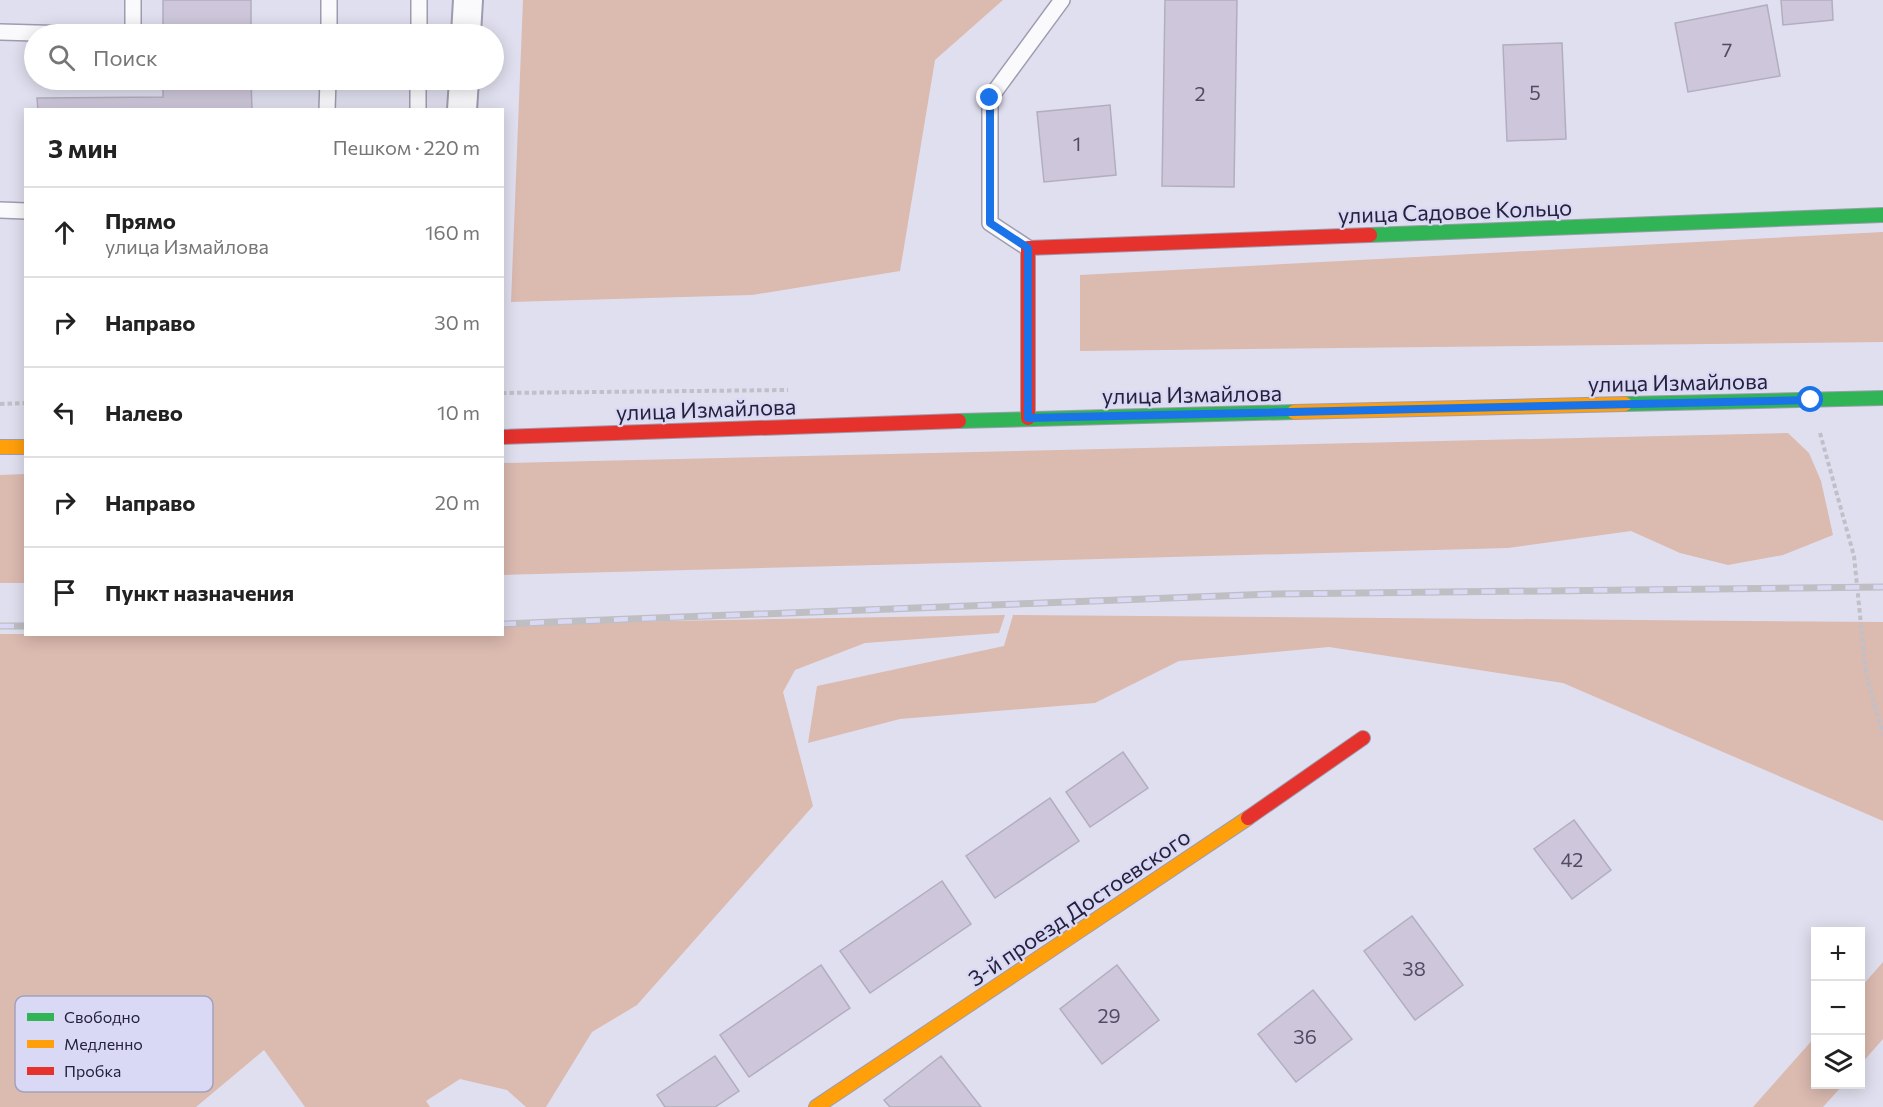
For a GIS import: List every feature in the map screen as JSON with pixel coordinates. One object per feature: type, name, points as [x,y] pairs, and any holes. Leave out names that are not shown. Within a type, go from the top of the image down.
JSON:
[{"type":"street","points":[[467,24],[468,0]]},
{"type":"street","points":[[462,108],[463,90]]},
{"type":"street","name":"улица Садовое Кольцо","points":[[1028,248],[1883,215]]},
{"type":"street","points":[[1028,248],[1028,418]]},
{"type":"street","name":"улица Измайлова","points":[[504,437],[1028,418],[1883,398]]},
{"type":"street","points":[[0,447],[24,447]]},
{"type":"street","name":"3-й проезд Достоевского","points":[[816,1107],[1153,884],[1363,738]]},
{"type":"lane","points":[[133,0],[133,24]]},
{"type":"lane","points":[[329,0],[329,24]]},
{"type":"lane","points":[[419,0],[419,24]]},
{"type":"lane","points":[[1028,248],[990,223],[990,98],[1062,0]]},
{"type":"lane","points":[[0,32],[24,33]]},
{"type":"lane","points":[[327,108],[328,90]]},
{"type":"lane","points":[[418,90],[418,108]]},
{"type":"lane","points":[[0,210],[24,211]]},
{"type":"path","points":[[1811,400],[1854,556],[1866,674],[1883,735]]},
{"type":"path","points":[[0,404],[24,403]]},
{"type":"shaded area","points":[[523,0],[1003,0],[935,60],[900,271],[752,295],[511,302]]},
{"type":"shaded area","points":[[1883,232],[1883,342],[1080,351],[1080,275]]},
{"type":"shaded area","points":[[1788,433],[1809,453],[1821,481],[1833,535],[1783,555],[1728,565],[1680,553],[1631,531],[1508,548],[504,575],[504,463]]},
{"type":"shaded area","points":[[24,474],[24,583],[0,583],[0,475]]},
{"type":"shaded area","points":[[1005,615],[999,633],[865,643],[795,670],[783,692],[813,806],[637,1005],[592,1032],[546,1107],[526,1107],[507,1090],[460,1079],[426,1101],[430,1107],[305,1107],[264,1050],[196,1107],[0,1107],[0,634],[24,634],[24,636],[504,636],[504,624]]},
{"type":"shaded area","points":[[1013,615],[1883,622],[1883,821],[1563,683],[1329,647],[1179,661],[1095,703],[900,719],[808,743],[817,686],[1004,646]]},
{"type":"shaded area","points":[[1883,962],[1883,1039],[1865,1059],[1865,1035],[1865,982]]},
{"type":"shaded area","points":[[1811,1042],[1811,1089],[1839,1089],[1823,1107],[1753,1107]]},
{"type":"building","points":[[163,0],[251,0],[251,24],[163,24]]},
{"type":"building","points":[[1165,0],[1237,0],[1234,187],[1162,186]]},
{"type":"building","points":[[1781,0],[1832,0],[1833,20],[1783,25]]},
{"type":"building","points":[[1767,5],[1780,76],[1688,92],[1675,23]]},
{"type":"building","points":[[1562,43],[1566,139],[1507,141],[1503,45]]},
{"type":"building","points":[[163,90],[251,90],[252,108],[38,108],[37,98],[163,97]]},
{"type":"building","points":[[1110,105],[1116,175],[1044,182],[1037,112]]},
{"type":"building","points":[[1123,752],[1148,788],[1090,827],[1066,792]]},
{"type":"building","points":[[1050,798],[1079,841],[995,898],[966,856]]},
{"type":"building","points":[[1574,820],[1611,870],[1572,899],[1534,849]]},
{"type":"building","points":[[942,881],[971,924],[870,993],[840,951]]},
{"type":"building","points":[[1412,916],[1463,985],[1415,1020],[1364,951]]},
{"type":"building","points":[[821,965],[850,1008],[749,1077],[720,1035]]},
{"type":"building","points":[[1117,965],[1159,1020],[1102,1064],[1060,1009]]},
{"type":"building","points":[[1313,990],[1352,1039],[1296,1082],[1258,1034]]},
{"type":"building","points":[[715,1056],[739,1091],[715,1107],[665,1107],[657,1095]]},
{"type":"building","points":[[941,1056],[981,1107],[890,1107],[884,1100]]},
{"type":"railway","points":[[504,624],[1275,594],[1883,587]]},
{"type":"railway","points":[[0,626],[24,626]]},
{"type":"traffic: fast","points":[[1370,235],[1883,215]]},
{"type":"traffic: fast","points":[[1625,404],[1883,398]]},
{"type":"traffic: fast","points":[[959,421],[1294,412]]},
{"type":"traffic: slow","points":[[1294,412],[1625,404]]},
{"type":"traffic: slow","points":[[0,447],[24,447]]},
{"type":"traffic: slow","points":[[816,1107],[1248,818]]},
{"type":"traffic: jam","points":[[1028,418],[1028,248],[1370,235]]},
{"type":"traffic: jam","points":[[504,437],[959,421]]},
{"type":"traffic: jam","points":[[1248,818],[1363,738]]},
{"type":"route","points":[[990,98],[990,223],[1028,248],[1028,418],[1811,400]]}]
